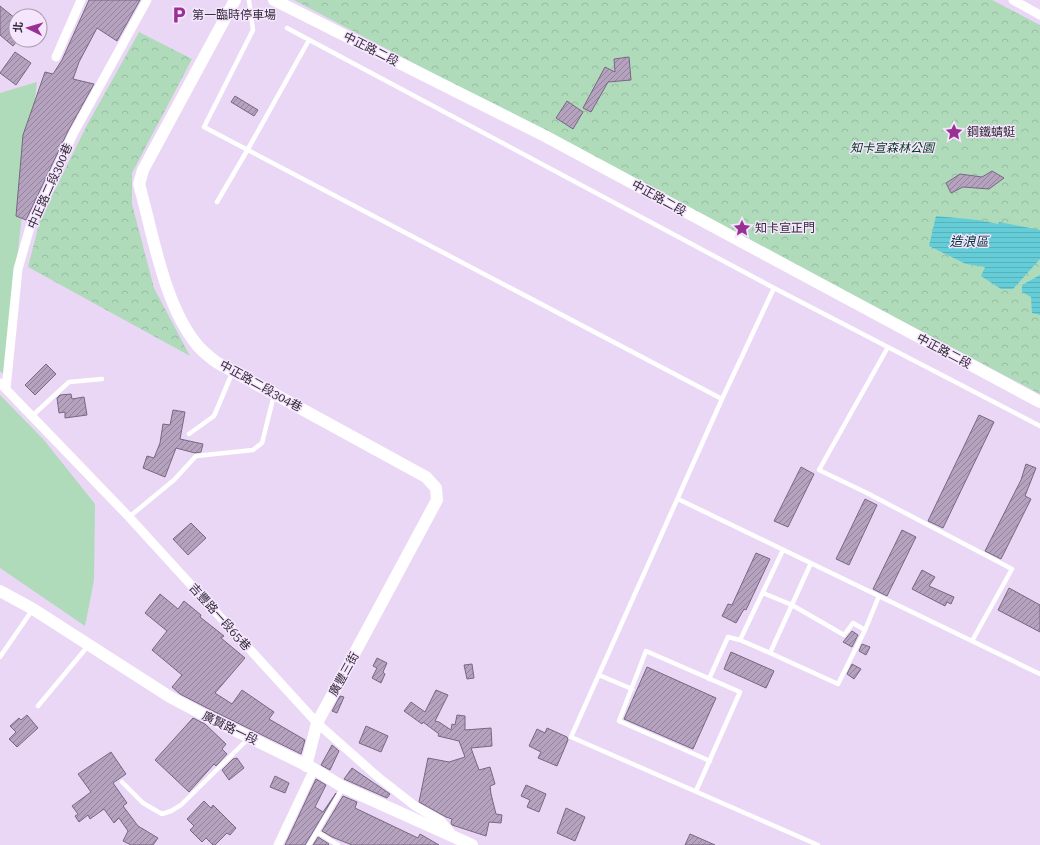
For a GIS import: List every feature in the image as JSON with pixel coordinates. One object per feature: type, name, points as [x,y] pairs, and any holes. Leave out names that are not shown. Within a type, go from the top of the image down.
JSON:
[{"type":"street","points":[[56,57],[80,0]]},
{"type":"street","name":"中正路二段300巷","points":[[3,386],[18,269],[30,227],[73,134],[147,0]]},
{"type":"street","name":"中正路二段304巷","points":[[235,0],[143,170],[139,184],[167,289],[182,320],[198,345],[216,362],[426,477],[436,488],[437,500],[391,586]]},
{"type":"street","name":"中正路二段","points":[[274,0],[543,135],[1040,402]]},
{"type":"street","points":[[1013,0],[1040,15]]},
{"type":"street","name":"吉豐路一段65巷","points":[[3,386],[129,517],[317,723],[378,777],[415,806],[441,821],[454,836]]},
{"type":"street","name":"廣豐三街","points":[[278,845],[310,767],[317,723],[391,586]]},
{"type":"street","name":"廣賢路一段","points":[[0,591],[33,609],[170,696],[249,738],[310,767],[344,786],[454,836],[467,844]]},
{"type":"lane","points":[[249,0],[253,30],[204,127],[722,400]]},
{"type":"lane","points":[[287,28],[774,288],[1040,426]]},
{"type":"lane","points":[[217,202],[309,40]]},
{"type":"lane","points":[[774,288],[722,400],[572,737],[817,845]]},
{"type":"lane","points":[[888,347],[819,470],[873,496],[1012,569],[972,641]]},
{"type":"lane","points":[[189,434],[214,416],[233,371]]},
{"type":"lane","points":[[32,416],[69,382],[102,379]]},
{"type":"lane","points":[[129,517],[174,480],[196,456],[253,450],[262,443],[274,394]]},
{"type":"lane","points":[[678,499],[1040,674]]},
{"type":"lane","points":[[740,640],[783,550]]},
{"type":"lane","points":[[770,652],[812,563]]},
{"type":"lane","points":[[763,592],[844,634],[853,623],[865,630]]},
{"type":"lane","points":[[709,679],[728,637],[740,640],[770,652],[838,684],[865,630],[879,596]]},
{"type":"lane","points":[[0,657],[33,609]]},
{"type":"lane","points":[[38,706],[89,645]]},
{"type":"lane","points":[[696,792],[710,761],[740,692],[646,651],[619,721],[710,761]]},
{"type":"lane","points":[[599,675],[632,689]]},
{"type":"lane","points":[[122,782],[143,803],[162,814],[171,811],[181,805],[249,738]]},
{"type":"lane","points":[[309,845],[344,786]]},
{"type":"lane","points":[[317,832],[338,845]]},
{"type":"green space","name":"知卡宣森林公園","points":[[294,0],[992,0],[1040,25],[1040,394]]},
{"type":"green space","points":[[139,32],[192,59],[132,173],[132,204],[154,288],[190,356],[28,267],[40,220],[87,125]]},
{"type":"green space","points":[[37,82],[4,375],[0,371],[0,93]]},
{"type":"green space","points":[[0,395],[44,440],[95,504],[94,580],[85,626],[0,568]]},
{"type":"water","name":"造浪區","points":[[936,216],[978,220],[998,224],[999,222],[1040,230],[1040,259],[1013,289],[1001,289],[981,276],[985,267],[966,264],[929,246]]},
{"type":"water","points":[[1040,275],[1040,315],[1032,313],[1031,297],[1022,292],[1022,285]]},
{"type":"building","points":[[89,0],[140,0],[117,41],[97,28],[79,62],[73,79],[94,84],[68,131],[26,220],[16,216],[23,135],[45,72],[53,74],[62,60]]},
{"type":"building","points":[[0,6],[8,12],[8,42],[0,35]]},
{"type":"building","points":[[15,52],[31,63],[16,85],[0,73]]},
{"type":"building","points":[[629,57],[631,80],[608,82],[591,112],[583,108],[605,67],[615,72],[614,59]]},
{"type":"building","points":[[235,96],[258,110],[254,116],[231,102]]},
{"type":"building","points":[[567,101],[583,112],[573,129],[556,118]]},
{"type":"building","points":[[992,171],[1004,178],[989,189],[963,187],[951,193],[946,183],[960,174],[982,177]]},
{"type":"building","points":[[46,364],[56,374],[35,395],[25,385]]},
{"type":"building","points":[[71,394],[72,399],[84,397],[87,415],[65,418],[65,412],[59,413],[57,398],[60,395]]},
{"type":"building","points":[[173,410],[185,412],[180,439],[203,444],[201,452],[195,453],[176,448],[165,477],[143,468],[147,456],[154,458],[160,443],[163,424],[170,425]]},
{"type":"building","points":[[979,415],[994,422],[943,528],[928,521]]},
{"type":"building","points":[[1026,464],[1036,468],[1025,496],[1031,499],[1001,559],[985,551],[1021,480]]},
{"type":"building","points":[[801,467],[814,474],[788,527],[774,521]]},
{"type":"building","points":[[865,499],[877,505],[849,565],[836,559]]},
{"type":"building","points":[[191,523],[206,538],[188,555],[173,539]]},
{"type":"building","points":[[902,530],[916,537],[887,596],[873,589]]},
{"type":"building","points":[[756,553],[770,559],[746,610],[744,609],[736,623],[722,616],[728,604],[732,605]]},
{"type":"building","points":[[922,570],[935,577],[929,586],[954,597],[951,604],[947,602],[945,606],[912,589]]},
{"type":"building","points":[[1009,588],[1040,605],[1040,632],[998,610]]},
{"type":"building","points":[[160,594],[178,609],[184,601],[201,615],[200,617],[224,636],[221,638],[245,658],[215,693],[232,704],[242,690],[274,712],[269,719],[305,740],[301,754],[180,694],[172,687],[182,675],[152,650],[167,631],[145,613]]},
{"type":"building","points":[[852,631],[858,635],[852,647],[843,642]]},
{"type":"building","points":[[862,644],[870,647],[866,655],[859,651]]},
{"type":"building","points":[[731,652],[774,671],[766,688],[724,669]]},
{"type":"building","points":[[377,658],[387,663],[383,672],[385,674],[381,683],[372,678],[377,668],[373,666]]},
{"type":"building","points":[[472,664],[474,678],[467,679],[464,665]]},
{"type":"building","points":[[852,664],[861,669],[854,679],[847,674]]},
{"type":"building","points":[[647,667],[716,698],[693,749],[624,719]]},
{"type":"building","points":[[436,690],[448,695],[435,721],[451,730],[452,724],[455,725],[457,715],[465,716],[465,730],[491,728],[492,746],[471,748],[479,770],[490,767],[495,784],[490,786],[496,814],[502,815],[501,823],[489,822],[486,836],[452,825],[452,819],[419,802],[428,758],[449,762],[465,757],[459,741],[438,736],[439,734],[423,722],[422,724],[404,711],[411,702],[425,712]]},
{"type":"building","points":[[340,696],[344,697],[337,713],[332,711]]},
{"type":"building","points":[[27,715],[38,728],[17,747],[9,739],[16,732],[10,726],[19,718],[21,720]]},
{"type":"building","points":[[193,718],[205,724],[226,744],[222,749],[227,754],[216,766],[214,764],[189,792],[155,760]]},
{"type":"building","points":[[366,726],[388,736],[381,752],[359,743]]},
{"type":"building","points":[[547,728],[567,737],[568,740],[557,766],[538,758],[541,752],[529,746],[537,729],[545,733]]},
{"type":"building","points":[[332,745],[339,751],[330,770],[321,765]]},
{"type":"building","points":[[111,752],[126,774],[113,783],[127,803],[123,806],[138,826],[158,838],[153,845],[131,845],[123,841],[128,831],[119,818],[114,823],[104,809],[90,819],[88,815],[79,822],[75,816],[78,814],[72,806],[91,792],[78,774]]},
{"type":"building","points":[[237,758],[244,768],[229,780],[222,770],[233,759]]},
{"type":"building","points":[[352,768],[390,794],[387,798],[344,779]]},
{"type":"building","points":[[275,776],[289,783],[285,793],[270,787]]},
{"type":"building","points":[[316,779],[326,785],[315,807],[323,812],[336,793],[305,845],[285,845]]},
{"type":"building","points":[[526,785],[546,794],[539,812],[527,807],[530,800],[521,796]]},
{"type":"building","points":[[343,796],[357,802],[355,808],[418,838],[420,834],[439,845],[352,845],[332,837],[322,831]]},
{"type":"building","points":[[204,801],[211,808],[213,805],[236,828],[230,835],[227,833],[215,845],[213,845],[206,838],[202,842],[190,830],[194,826],[187,819]]},
{"type":"building","points":[[566,808],[585,817],[575,841],[557,833]]},
{"type":"building","points":[[690,834],[715,845],[685,845]]},
{"type":"building","points":[[318,837],[329,844],[313,845]]},
{"type":"place","name":"第一臨時停車場","points":[[179,15]]},
{"type":"place","name":"鋼鐵蜻蜓","points":[[954,132]]},
{"type":"place","name":"知卡宣正門","points":[[742,228]]}]
